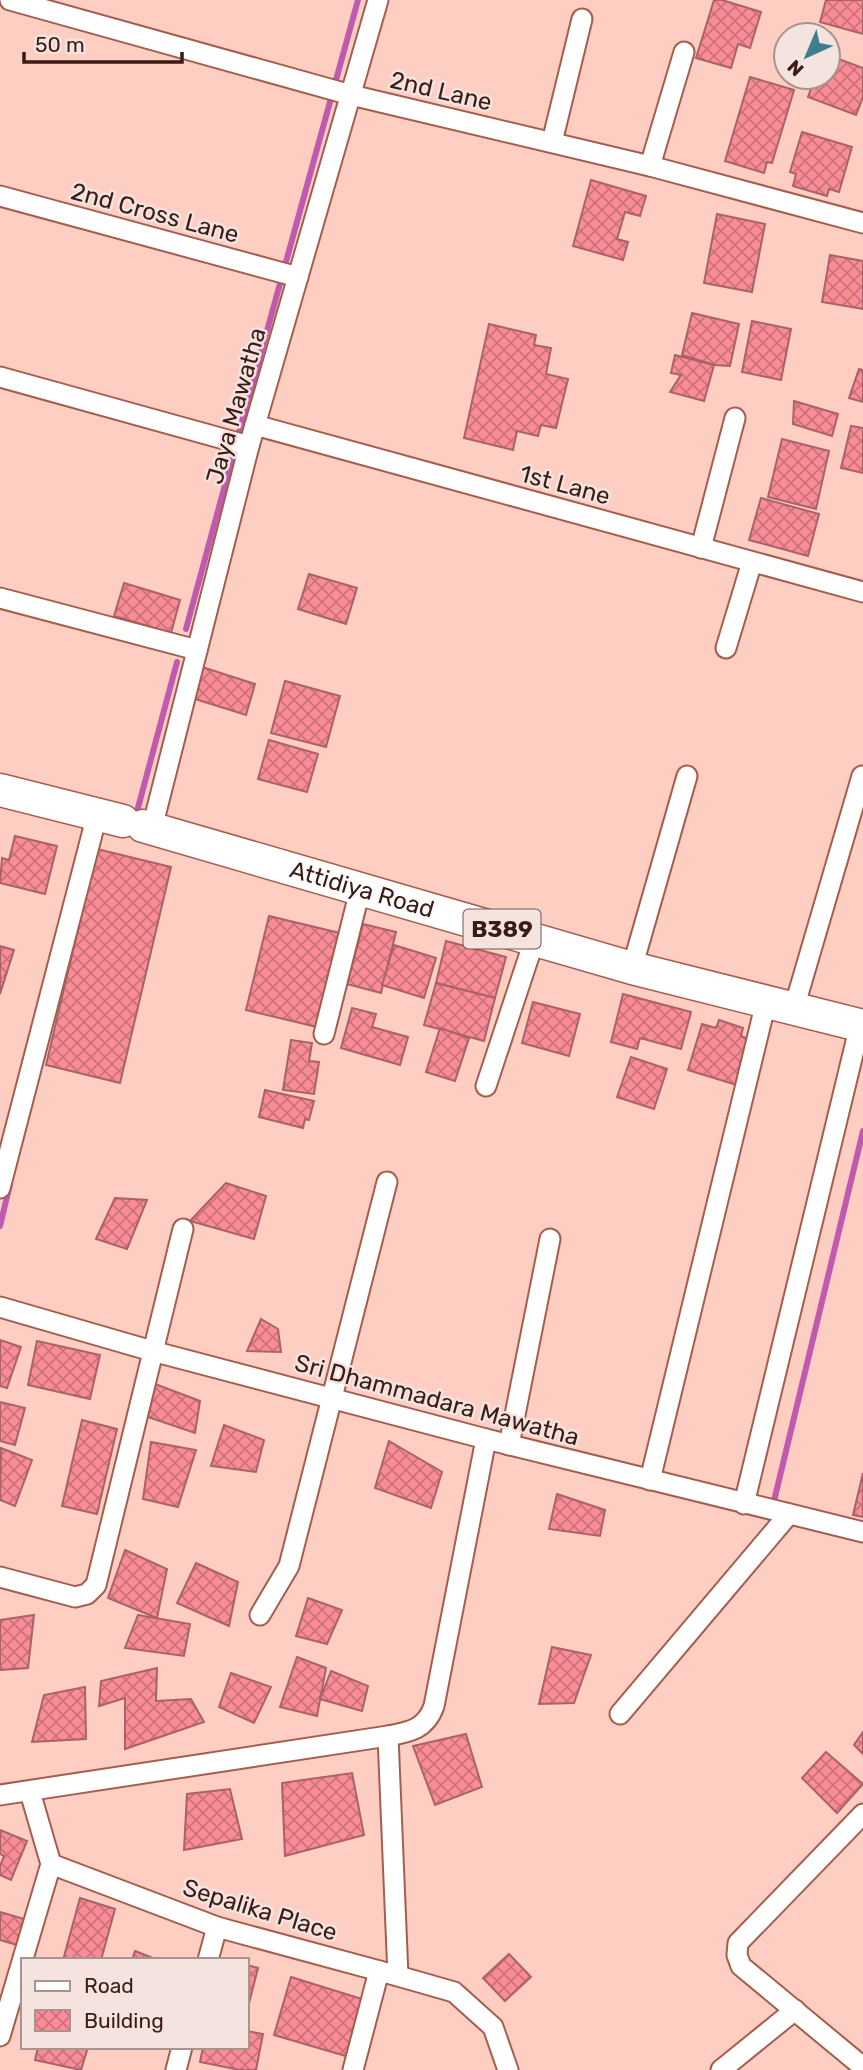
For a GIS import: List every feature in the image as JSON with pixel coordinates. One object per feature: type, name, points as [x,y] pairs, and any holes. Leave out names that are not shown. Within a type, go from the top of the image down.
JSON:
[{"type":"main road","name":"Attidiya Road","points":[[0,790],[129,823],[632,968],[862,1025]]},
{"type":"street","name":"2nd Lane","points":[[10,0],[351,95],[650,166],[863,223]]},
{"type":"street","name":"Jaya Mawatha","points":[[0,1188],[129,823],[197,650],[249,446],[378,0]]},
{"type":"street","points":[[552,142],[582,19]]},
{"type":"street","points":[[650,166],[684,52]]},
{"type":"street","name":"2nd Cross Lane","points":[[0,196],[298,277]]},
{"type":"street","points":[[0,377],[249,446]]},
{"type":"street","points":[[701,548],[735,418]]},
{"type":"street","name":"1st Lane","points":[[255,425],[863,592]]},
{"type":"street","points":[[726,648],[752,562]]},
{"type":"street","points":[[0,598],[197,650]]},
{"type":"street","points":[[632,968],[687,776]]},
{"type":"street","points":[[650,1480],[780,1005],[862,776]]},
{"type":"street","points":[[324,1034],[360,890]]},
{"type":"street","points":[[486,1086],[535,938]]},
{"type":"street","points":[[744,1504],[862,1025]]},
{"type":"street","points":[[260,1615],[289,1566],[387,1182]]},
{"type":"street","points":[[0,1577],[75,1597],[87,1594],[96,1585],[183,1229]]},
{"type":"street","points":[[509,1445],[550,1239]]},
{"type":"street","name":"Sri Dhammadara Mawatha","points":[[0,1307],[152,1351],[509,1445],[863,1532]]},
{"type":"street","points":[[0,1795],[414,1731],[427,1720],[434,1706],[486,1439]]},
{"type":"street","points":[[620,1714],[789,1514]]},
{"type":"street","points":[[354,2070],[388,1974],[388,1736]]},
{"type":"street","points":[[23,1958],[51,1864],[30,1792]]},
{"type":"street","points":[[863,1814],[738,1943],[737,1955],[741,1966],[863,2067]]},
{"type":"street","name":"Sepalika Place","points":[[51,1864],[217,1927],[454,1992],[493,2027],[508,2070]]},
{"type":"street","points":[[209,1958],[217,1927]]},
{"type":"street","points":[[0,2036],[21,1965]]},
{"type":"street","points":[[721,2070],[795,2010]]},
{"type":"street","points":[[176,2070],[181,2049]]},
{"type":"building","points":[[714,0],[761,12],[750,48],[738,44],[731,68],[696,58]]},
{"type":"building","points":[[826,0],[863,0],[863,34],[842,28],[842,21],[820,21]]},
{"type":"building","points":[[842,60],[863,68],[863,97],[856,115],[808,97],[810,91],[842,91]]},
{"type":"building","points":[[750,77],[772,84],[772,91],[794,91],[772,163],[767,162],[764,173],[725,161]]},
{"type":"building","points":[[802,132],[852,147],[839,192],[829,189],[827,196],[793,186],[796,174],[790,172]]},
{"type":"building","points":[[591,180],[646,196],[640,216],[625,212],[617,239],[628,242],[623,260],[573,246]]},
{"type":"building","points":[[717,214],[765,224],[752,292],[704,283]]},
{"type":"building","points":[[830,255],[863,261],[863,309],[822,302]]},
{"type":"building","points":[[692,313],[739,324],[730,366],[714,365],[682,355]]},
{"type":"building","points":[[752,321],[791,329],[781,380],[742,372]]},
{"type":"building","points":[[489,324],[536,335],[534,345],[551,348],[546,374],[568,379],[556,428],[541,425],[538,436],[517,431],[513,450],[464,438]]},
{"type":"building","points":[[675,355],[714,365],[704,401],[670,392],[681,375],[671,373]]},
{"type":"building","points":[[859,369],[863,370],[863,402],[849,398]]},
{"type":"building","points":[[794,401],[838,414],[832,436],[793,424]]},
{"type":"building","points":[[851,426],[863,428],[863,473],[841,468]]},
{"type":"building","points":[[782,439],[829,451],[816,509],[768,497]]},
{"type":"building","points":[[761,498],[819,514],[808,556],[749,540]]},
{"type":"building","points":[[309,574],[357,588],[346,624],[298,609]]},
{"type":"building","points":[[124,583],[180,600],[171,633],[114,616]]},
{"type":"building","points":[[202,667],[255,684],[246,715],[192,698]]},
{"type":"building","points":[[285,681],[340,696],[326,747],[271,733]]},
{"type":"building","points":[[269,740],[318,754],[307,792],[258,779]]},
{"type":"building","points":[[15,836],[57,846],[45,894],[0,883],[2,858],[9,860]]},
{"type":"building","points":[[97,849],[171,867],[120,1083],[46,1065]]},
{"type":"building","points":[[269,916],[340,933],[317,1027],[246,1010]]},
{"type":"building","points":[[363,924],[396,932],[381,993],[347,984]]},
{"type":"building","points":[[446,941],[506,957],[495,998],[436,983]]},
{"type":"building","points":[[394,945],[436,958],[424,998],[382,985]]},
{"type":"building","points":[[0,946],[14,950],[0,994]]},
{"type":"building","points":[[436,983],[495,998],[484,1041],[424,1025]]},
{"type":"building","points":[[623,994],[691,1012],[681,1049],[640,1038],[637,1049],[611,1042]]},
{"type":"building","points":[[533,1002],[580,1014],[569,1056],[522,1043]]},
{"type":"building","points":[[352,1008],[376,1014],[372,1027],[408,1037],[400,1065],[341,1048]]},
{"type":"building","points":[[719,1020],[743,1028],[741,1036],[754,1041],[740,1086],[688,1070],[702,1024],[716,1028]]},
{"type":"building","points":[[440,1028],[469,1038],[455,1081],[426,1072]]},
{"type":"building","points":[[291,1040],[312,1043],[309,1061],[319,1062],[314,1094],[283,1090]]},
{"type":"building","points":[[631,1057],[667,1069],[654,1109],[617,1097]]},
{"type":"building","points":[[265,1090],[314,1101],[309,1120],[305,1119],[303,1128],[259,1117]]},
{"type":"building","points":[[226,1183],[266,1196],[254,1239],[190,1221]]},
{"type":"building","points":[[115,1198],[147,1200],[127,1249],[96,1239]]},
{"type":"building","points":[[261,1319],[278,1329],[281,1352],[247,1351]]},
{"type":"building","points":[[0,1340],[21,1347],[7,1388],[0,1386]]},
{"type":"building","points":[[37,1341],[100,1355],[90,1399],[28,1385]]},
{"type":"building","points":[[155,1384],[200,1401],[195,1433],[148,1417]]},
{"type":"building","points":[[0,1402],[25,1408],[15,1445],[0,1441]]},
{"type":"building","points":[[82,1420],[117,1429],[97,1514],[62,1506]]},
{"type":"building","points":[[224,1425],[264,1440],[256,1472],[211,1466]]},
{"type":"building","points":[[389,1441],[442,1472],[431,1508],[375,1488]]},
{"type":"building","points":[[151,1442],[196,1450],[178,1507],[143,1499]]},
{"type":"building","points":[[1,1448],[32,1460],[15,1506],[0,1500]]},
{"type":"building","points":[[863,1473],[863,1517],[853,1515]]},
{"type":"building","points":[[557,1494],[605,1510],[600,1536],[549,1529]]},
{"type":"building","points":[[125,1550],[167,1569],[157,1618],[108,1598]]},
{"type":"building","points":[[196,1563],[238,1582],[229,1626],[177,1603]]},
{"type":"building","points":[[308,1598],[342,1610],[327,1644],[296,1636]]},
{"type":"building","points":[[34,1615],[28,1668],[0,1670],[0,1620]]},
{"type":"building","points":[[138,1615],[190,1624],[184,1656],[125,1648]]},
{"type":"building","points":[[552,1647],[591,1655],[574,1703],[539,1704]]},
{"type":"building","points":[[297,1657],[326,1668],[317,1716],[280,1707]]},
{"type":"building","points":[[157,1668],[156,1701],[191,1699],[204,1722],[125,1749],[125,1698],[99,1706],[101,1681]]},
{"type":"building","points":[[331,1671],[368,1686],[362,1711],[320,1699]]},
{"type":"building","points":[[231,1673],[271,1687],[254,1723],[219,1707]]},
{"type":"building","points":[[85,1687],[86,1739],[32,1742],[44,1695]]},
{"type":"building","points":[[863,1732],[863,1754],[854,1745]]},
{"type":"building","points":[[466,1734],[482,1787],[435,1805],[413,1746]]},
{"type":"building","points":[[826,1752],[863,1784],[837,1813],[802,1778]]},
{"type":"building","points":[[352,1773],[364,1835],[285,1856],[282,1783]]},
{"type":"building","points":[[230,1789],[242,1839],[184,1850],[187,1794]]},
{"type":"building","points":[[0,1830],[27,1841],[11,1880],[0,1875],[4,1856],[0,1854]]},
{"type":"building","points":[[80,1898],[115,1909],[102,1958],[64,1958]]},
{"type":"building","points":[[0,1912],[24,1919],[17,1945],[0,1940]]},
{"type":"building","points":[[135,1951],[153,1958],[133,1958]]},
{"type":"building","points":[[509,1954],[531,1977],[505,2001],[483,1978]]},
{"type":"building","points":[[248,1965],[258,1968],[248,2007]]},
{"type":"building","points":[[291,1977],[365,2000],[349,2057],[274,2035]]},
{"type":"building","points":[[248,2031],[263,2034],[256,2070],[240,2070],[200,2062],[203,2049],[248,2049]]},
{"type":"building","points":[[38,2049],[87,2049],[81,2070],[35,2060]]},
{"type":"waterway","points":[[237,440],[358,0]]},
{"type":"waterway","points":[[186,629],[232,459]]},
{"type":"waterway","points":[[135,819],[177,662]]},
{"type":"waterway","points":[[774,1501],[863,1131]]},
{"type":"waterway","points":[[0,1226],[10,1184]]}]
